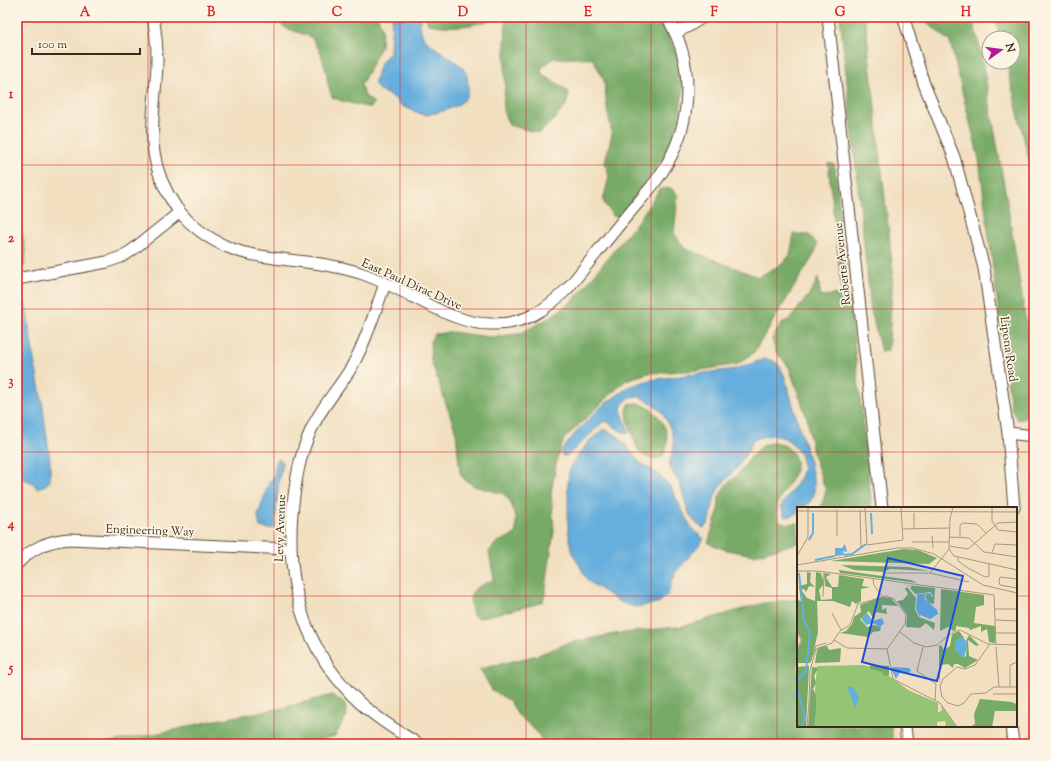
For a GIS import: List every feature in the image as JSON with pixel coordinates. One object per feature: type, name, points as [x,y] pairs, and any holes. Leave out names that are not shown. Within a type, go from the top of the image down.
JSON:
[{"type":"street","name":"East Paul Dirac Drive","points":[[153,17],[157,54],[152,144],[154,159],[166,190],[180,212],[197,229],[210,238],[232,249],[262,257],[314,263],[345,269],[385,284],[446,314],[479,324],[513,322],[538,313],[554,301],[568,288],[654,182],[669,161],[678,142],[684,123],[687,74],[680,44],[667,17]]},
{"type":"street","points":[[676,33],[687,28],[703,17]]},
{"type":"street","name":"Roberts Avenue","points":[[828,17],[882,507]]},
{"type":"street","name":"Lipona Road","points":[[904,19],[924,84],[954,157],[984,268],[1008,433],[1014,507]]},
{"type":"street","points":[[17,279],[106,262],[121,257],[131,251],[180,212]]},
{"type":"street","name":"Levy Avenue","points":[[385,284],[360,350],[342,383],[323,408],[304,447],[295,489],[290,549],[292,571],[300,610],[324,660],[339,681],[360,703],[383,722],[418,744]]},
{"type":"street","points":[[1008,433],[1034,436]]},
{"type":"street","name":"Engineering Way","points":[[17,564],[24,556],[40,546],[69,539],[290,549]]},
{"type":"street","points":[[905,727],[907,744]]},
{"type":"street","points":[[1011,727],[1013,744]]},
{"type":"green space","points":[[272,17],[378,17],[382,29],[381,46],[361,85],[365,96],[374,103],[371,108],[332,97],[321,53],[311,37],[286,28]]},
{"type":"green space","points":[[426,17],[501,17],[482,23],[465,26],[438,26],[428,24]]},
{"type":"green space","points":[[503,17],[657,17],[663,25],[676,53],[683,91],[678,124],[664,158],[619,217],[613,216],[603,201],[609,176],[605,162],[612,134],[604,80],[593,59],[554,58],[541,68],[542,75],[559,84],[569,93],[566,105],[553,121],[539,133],[509,125],[503,111],[506,21]]},
{"type":"green space","points":[[840,17],[865,17],[893,271],[889,345],[887,351],[881,352],[871,310]]},
{"type":"green space","points":[[921,17],[972,17],[980,48],[981,70],[984,70],[1009,213],[1032,361],[1026,418],[1017,420],[1011,408],[979,159],[950,42]]},
{"type":"green space","points":[[995,17],[1034,17],[1034,182],[1008,70],[1021,70],[1021,30],[998,30]]},
{"type":"green space","points":[[828,163],[834,164],[835,168],[872,507],[821,507],[826,491],[813,454],[807,418],[789,367],[776,352],[772,339],[783,322],[789,320],[812,291],[818,278],[821,297],[842,293]]},
{"type":"green space","points":[[671,188],[678,195],[674,233],[684,248],[758,277],[782,264],[790,255],[794,234],[809,235],[817,244],[815,253],[754,352],[738,364],[701,370],[648,373],[626,380],[564,439],[557,459],[551,493],[554,531],[543,601],[537,604],[479,618],[473,615],[470,600],[471,595],[476,588],[494,580],[489,552],[496,543],[516,534],[516,518],[511,503],[504,494],[474,486],[464,479],[460,473],[456,432],[431,361],[430,341],[435,334],[452,332],[489,337],[519,334],[547,319],[573,301],[641,217],[660,189]]},
{"type":"green space","points":[[17,210],[26,253],[24,266],[17,269]]},
{"type":"green space","points":[[637,403],[653,411],[663,424],[667,441],[666,449],[662,457],[653,459],[647,457],[638,449],[633,438],[627,414],[629,404]]},
{"type":"green space","points":[[774,442],[785,446],[790,450],[795,459],[796,464],[793,476],[780,497],[776,509],[779,521],[787,524],[797,523],[797,543],[754,555],[726,550],[708,543],[718,512],[719,497],[725,486],[737,475],[756,451],[764,445]]},
{"type":"green space","points":[[797,599],[797,727],[891,727],[893,744],[544,744],[537,732],[517,714],[510,701],[492,690],[480,669],[538,655],[568,643],[614,634],[684,626],[764,603]]},
{"type":"green space","points":[[332,695],[345,704],[347,715],[335,736],[316,741],[315,744],[99,744],[282,708]]},
{"type":"water","points":[[392,17],[420,17],[421,31],[424,38],[431,45],[463,68],[467,77],[468,92],[460,103],[440,112],[426,115],[421,114],[402,106],[393,97],[379,90],[375,85],[380,64],[390,52]]},
{"type":"water","points":[[17,299],[23,301],[26,306],[50,460],[50,481],[46,485],[37,488],[33,483],[17,476]]},
{"type":"water","points":[[765,359],[778,364],[784,375],[810,463],[814,483],[814,495],[809,503],[805,507],[797,507],[797,513],[791,516],[785,517],[781,506],[801,475],[803,464],[801,457],[793,444],[787,440],[781,437],[768,436],[753,440],[737,468],[719,487],[715,496],[708,525],[703,528],[697,524],[690,515],[680,484],[670,468],[674,441],[667,421],[658,408],[639,397],[635,396],[630,398],[622,405],[621,410],[629,432],[620,430],[604,421],[567,456],[562,456],[562,450],[578,430],[601,407],[629,387],[650,380],[736,369]]},
{"type":"water","points":[[604,429],[619,437],[639,462],[657,473],[670,486],[691,528],[704,539],[675,573],[668,594],[660,602],[634,607],[618,601],[588,581],[571,550],[568,527],[568,483],[570,467],[588,442]]},
{"type":"water","points":[[279,459],[282,461],[282,469],[279,478],[275,525],[274,528],[269,529],[260,527],[258,516],[269,482],[274,475],[277,460]]}]
